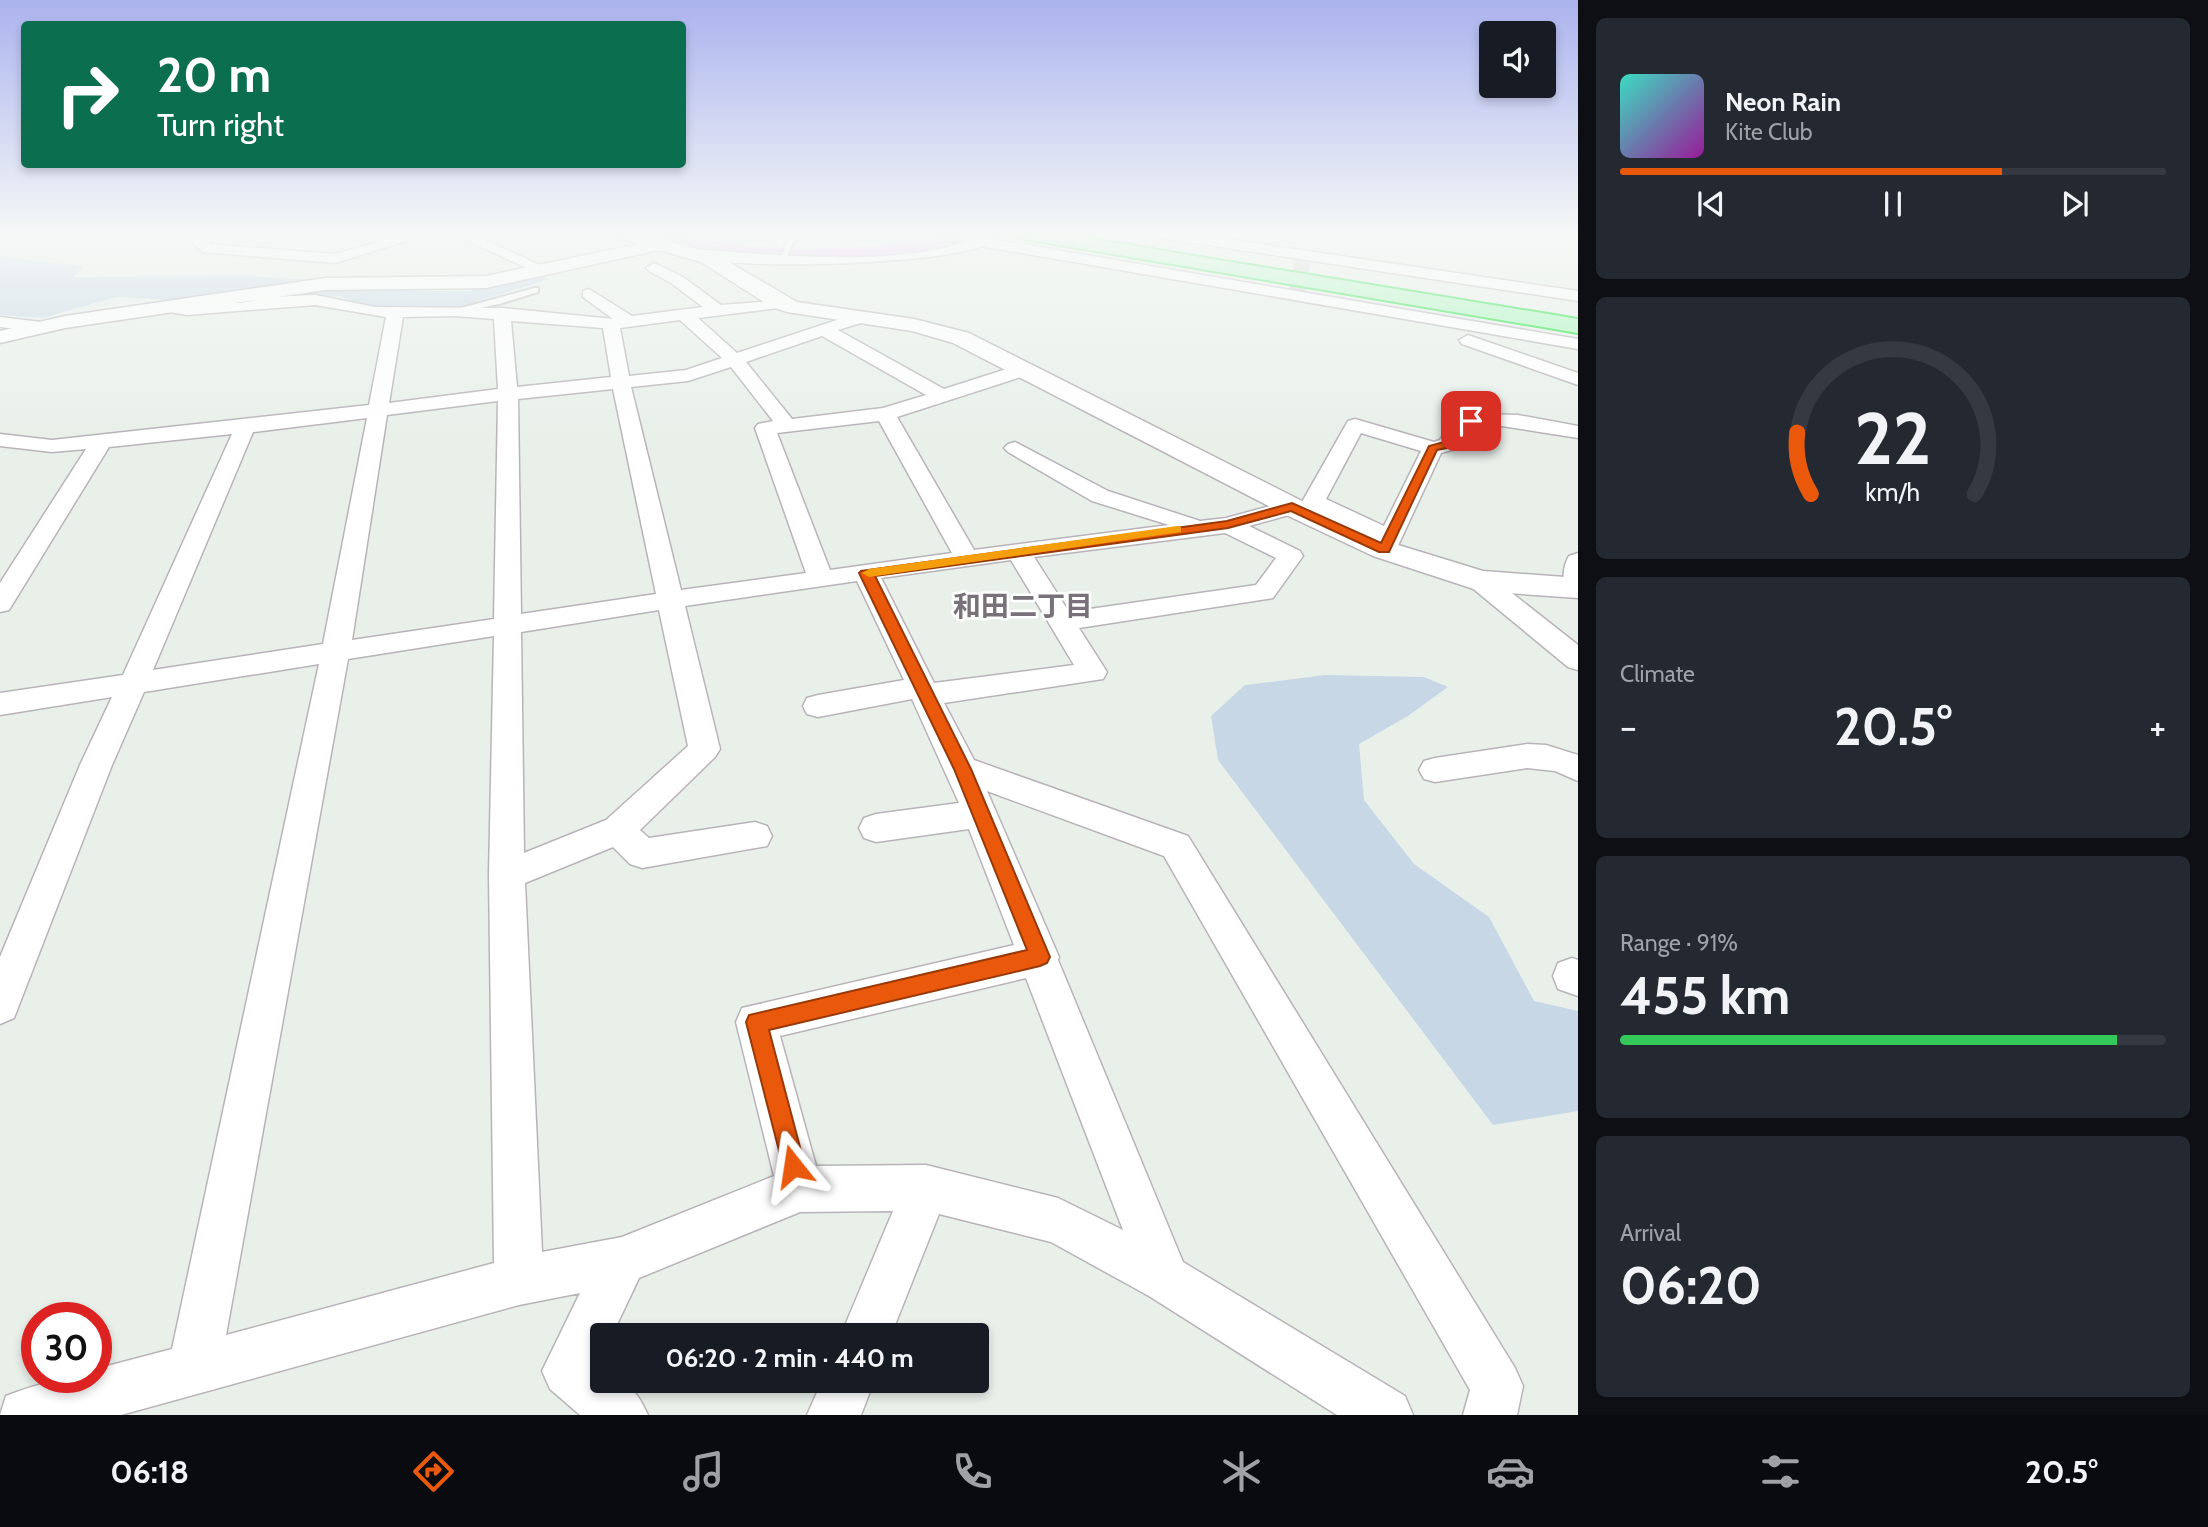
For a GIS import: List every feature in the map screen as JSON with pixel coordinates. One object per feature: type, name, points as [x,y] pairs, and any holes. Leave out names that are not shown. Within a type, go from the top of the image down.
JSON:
[{"type":"highway","points":[[1394,299],[1578,332]]},
{"type":"highway","points":[[1416,299],[1578,326]]},
{"type":"highway","points":[[1462,299],[1578,318]]},
{"type":"highway","points":[[1496,299],[1578,312]]},
{"type":"street","points":[[0,337],[41,327],[224,299]]},
{"type":"street","points":[[170,307],[187,310],[241,308],[308,299]]},
{"type":"street","points":[[308,299],[395,313],[502,313],[619,323],[682,313],[779,303]]},
{"type":"street","points":[[507,875],[618,830],[704,749],[621,383],[619,323],[594,299]]},
{"type":"street","points":[[702,299],[716,310]]},
{"type":"street","points":[[773,299],[816,313],[936,330],[961,338],[1292,507],[1480,581],[1578,660]]},
{"type":"street","points":[[1314,299],[1442,323],[1578,344]]},
{"type":"street","points":[[194,1369],[336,651],[395,313]]},
{"type":"street","points":[[502,313],[508,394],[507,875],[519,1281]]},
{"type":"street","points":[[682,313],[736,361],[788,427]]},
{"type":"street","points":[[0,440],[52,446],[245,427],[508,394],[688,376],[858,318]]},
{"type":"street","points":[[0,322],[41,327]]},
{"type":"street","points":[[1442,323],[1456,335],[1578,379]]},
{"type":"street","points":[[825,330],[942,396]]},
{"type":"street","points":[[821,579],[765,428],[885,414],[1023,370]]},
{"type":"street","points":[[885,414],[967,558]]},
{"type":"street","points":[[1387,544],[1313,502],[1355,425],[1433,448],[1448,445],[1457,426],[1471,421],[1549,426],[1578,432]]},
{"type":"street","points":[[0,1005],[96,765],[200,536],[245,427]]},
{"type":"street","points":[[0,604],[102,441]]},
{"type":"street","points":[[1015,448],[1100,496],[1197,527]]},
{"type":"street","points":[[1387,544],[1433,448]]},
{"type":"street","points":[[0,704],[132,686],[336,651],[671,600],[1197,527],[1228,525],[1292,507]]},
{"type":"street","points":[[1060,622],[1264,592],[1291,556],[1228,525]]},
{"type":"street","points":[[818,706],[922,691],[1093,672],[1019,552]]},
{"type":"street","points":[[1480,581],[1577,588],[1578,561]]},
{"type":"street","points":[[866,573],[962,769],[1040,957],[1166,1279]]},
{"type":"street","points":[[1435,770],[1531,757],[1564,760],[1578,769]]},
{"type":"street","points":[[962,769],[1176,846],[1497,1385],[1490,1415]]},
{"type":"street","points":[[876,828],[981,814]]},
{"type":"street","points":[[618,830],[642,854],[755,836]]},
{"type":"street","points":[[800,1189],[756,1022],[1040,957]]},
{"type":"street","points":[[25,1415],[519,1281],[622,1261],[800,1189],[926,1188],[1058,1221],[1166,1279],[1386,1415]]},
{"type":"street","points":[[871,1323],[926,1188]]},
{"type":"street","points":[[621,1415],[568,1371],[622,1261]]},
{"type":"street","points":[[834,1415],[843,1393]]},
{"type":"lane","points":[[454,311],[506,299]]},
{"type":"shaded area","points":[[0,299],[109,299],[43,318],[0,315]]},
{"type":"shaded area","points":[[153,299],[303,299],[244,304]]},
{"type":"shaded area","points":[[347,299],[484,299],[458,307],[408,311],[367,306]]},
{"type":"shaded area","points":[[1325,675],[1424,677],[1448,687],[1408,716],[1359,744],[1364,800],[1414,864],[1489,917],[1534,1001],[1578,1011],[1578,1111],[1493,1125],[1218,760],[1211,716],[1245,685]]},
{"type":"slow traffic","points":[[869,573],[1177,529]]},
{"type":"district","name":"和田二丁目","points":[[1023,606]]},
{"type":"route","points":[[793,1166],[756,1022],[1040,957],[962,769],[866,573],[1228,525],[1292,507],[1384,550],[1433,448],[1448,445],[1457,426],[1471,421]]}]
